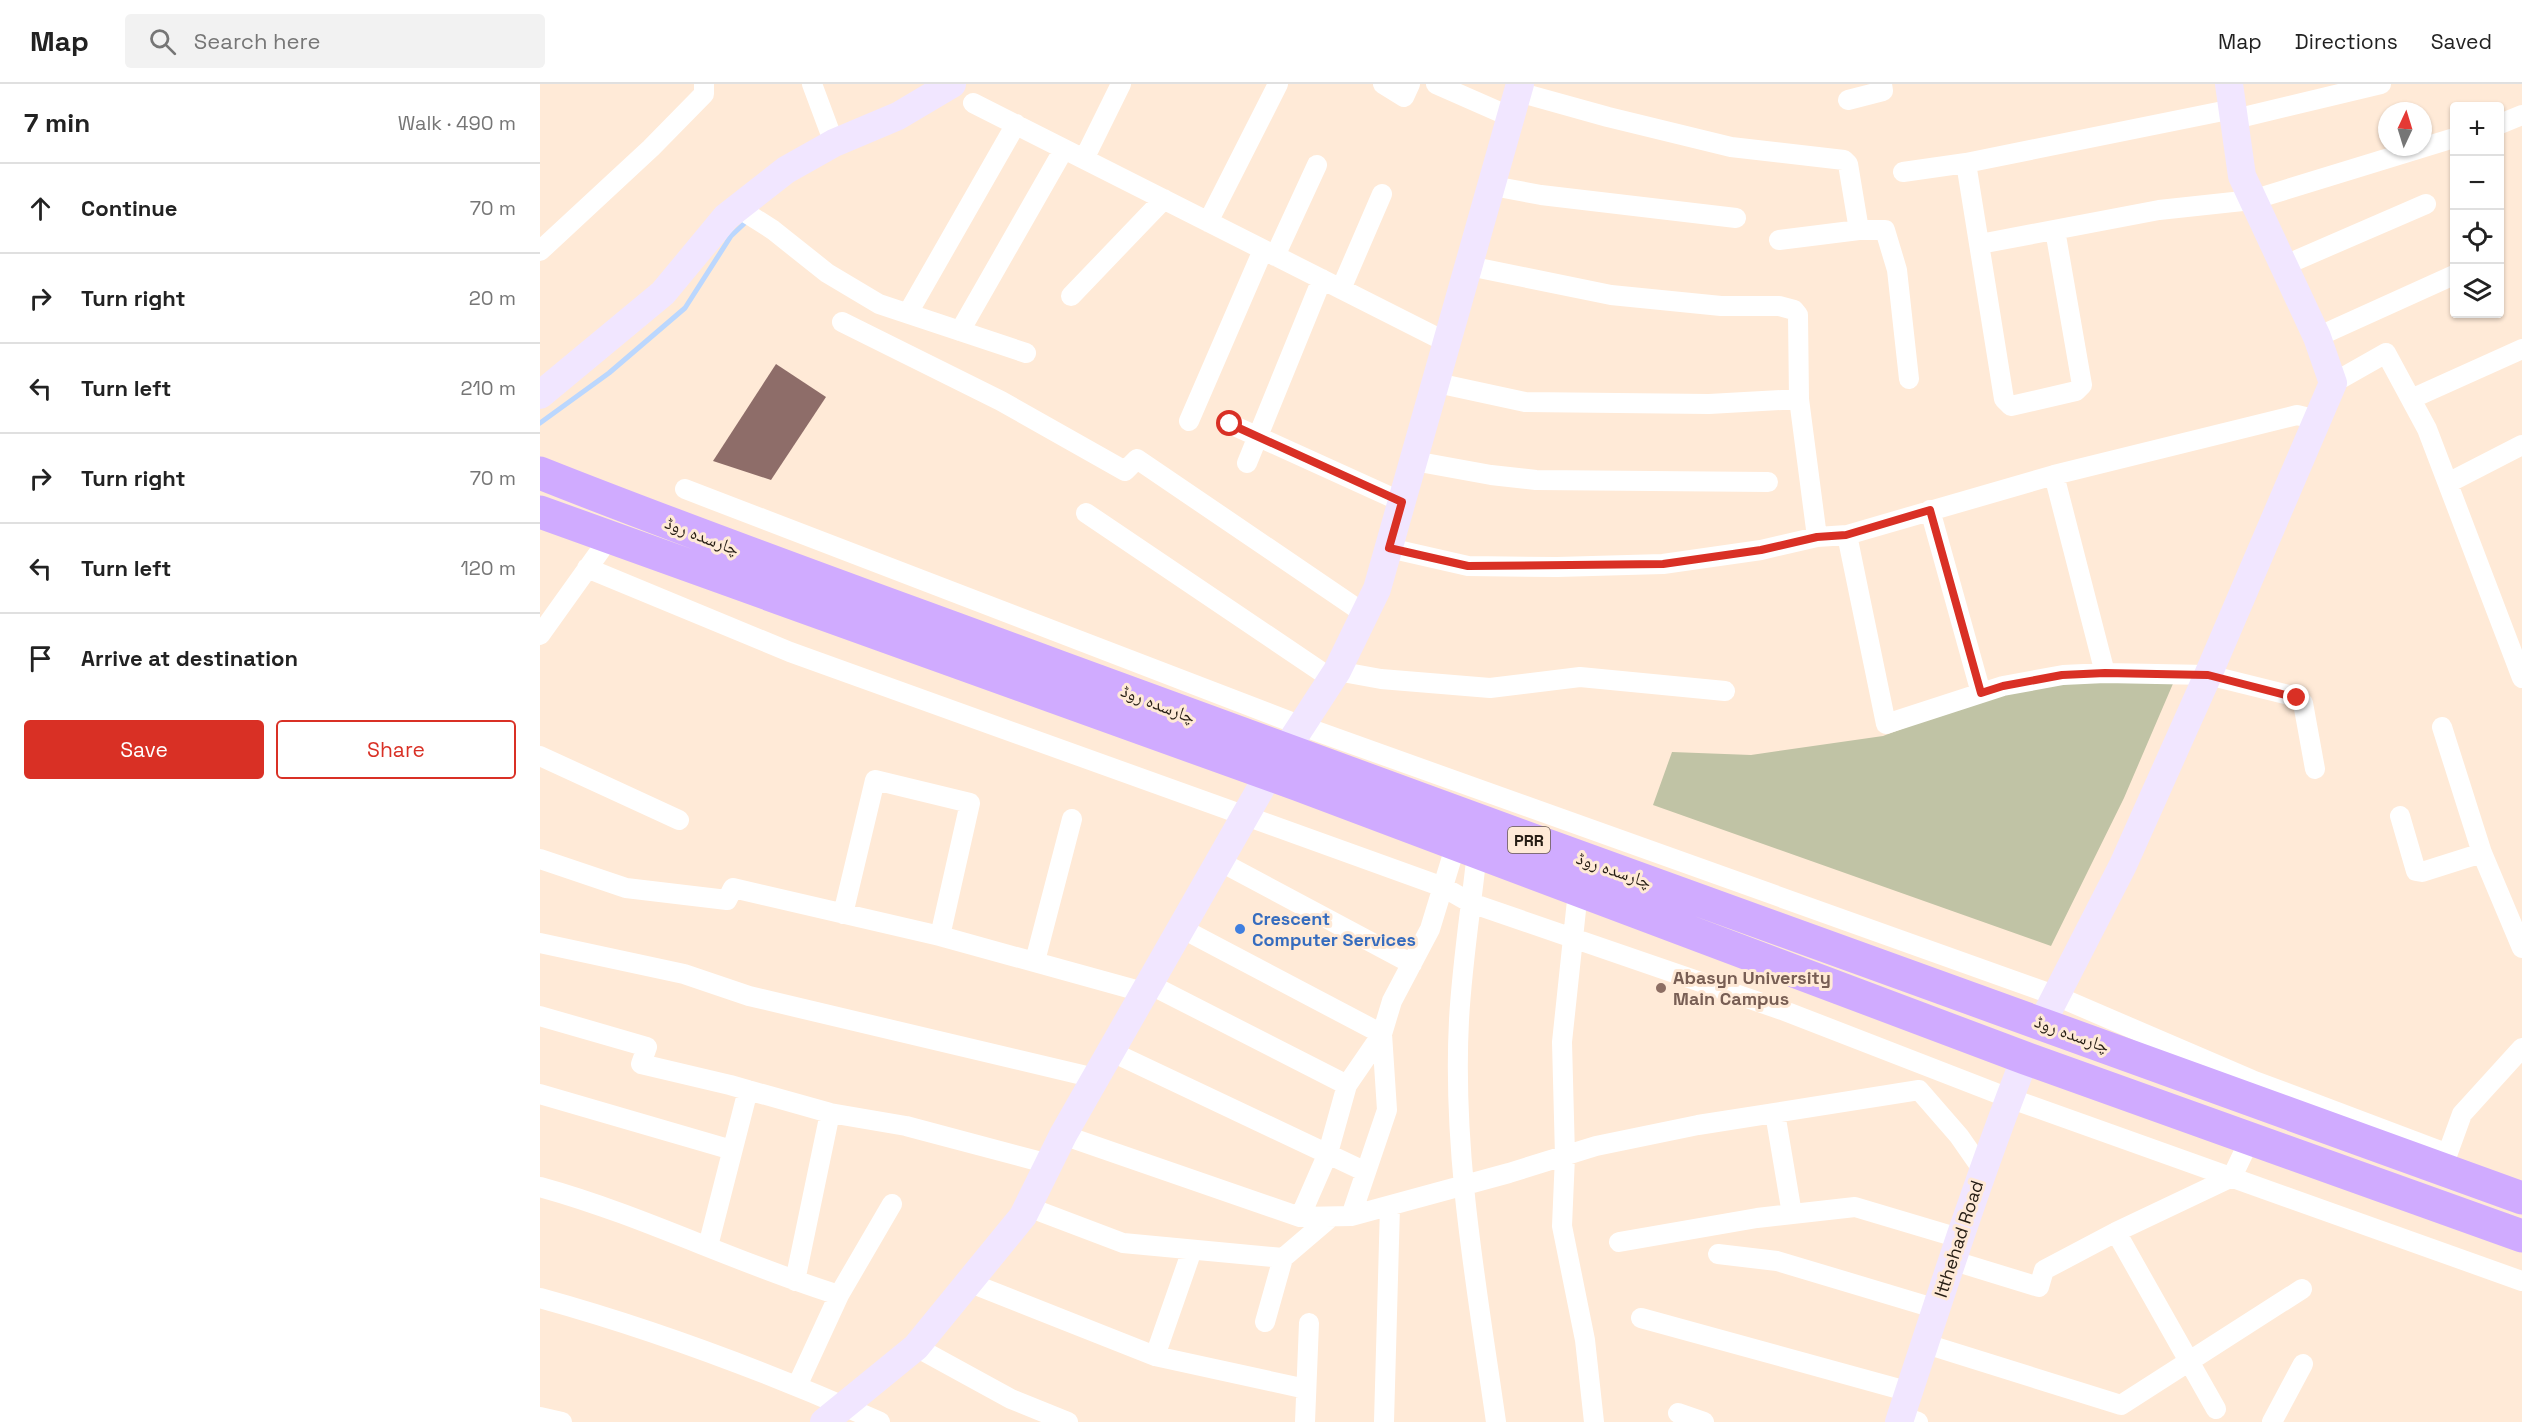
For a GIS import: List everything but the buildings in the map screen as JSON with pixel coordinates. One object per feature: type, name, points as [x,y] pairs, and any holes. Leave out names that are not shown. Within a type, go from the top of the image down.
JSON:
[{"type":"highway","name":"چارسدہ روڈ","points":[[540,473],[793,570],[1810,939],[2048,1009],[2445,1161],[2522,1198]]},
{"type":"highway","name":"چارسدہ روڈ","points":[[542,516],[1285,750],[1466,848],[2025,1058],[2522,1236]]},
{"type":"highway","points":[[1796,973],[1810,939]]},
{"type":"street","points":[[540,251],[651,148],[704,94],[704,84]]},
{"type":"street","points":[[812,84],[834,143]]},
{"type":"street","points":[[540,395],[663,293],[739,209],[786,170],[834,143],[897,116],[952,84]]},
{"type":"street","points":[[1084,159],[1121,84]]},
{"type":"street","points":[[1208,222],[1278,84]]},
{"type":"street","points":[[1383,84],[1404,97],[1410,84]]},
{"type":"street","points":[[1437,84],[1516,97],[1731,147],[1844,160],[1848,164],[1859,230]]},
{"type":"street","points":[[1848,100],[1883,91],[1882,84]]},
{"type":"street","points":[[1903,172],[1966,163],[2232,104],[2381,84]]},
{"type":"street","points":[[833,1414],[916,1347],[1023,1216],[1063,1135],[1219,861],[1285,750],[1335,675],[1377,589],[1493,186],[1516,97]]},
{"type":"street","points":[[973,103],[1448,343]]},
{"type":"street","points":[[685,489],[1285,750],[2048,1009],[2123,865],[2208,675],[2332,383],[2317,337],[2242,176],[2232,104]]},
{"type":"street","points":[[2504,122],[2522,115]]},
{"type":"street","points":[[908,314],[1016,124]]},
{"type":"street","points":[[1980,244],[2159,210],[2252,200],[2450,139]]},
{"type":"street","points":[[960,331],[1064,149]]},
{"type":"street","points":[[1966,163],[2004,399],[2007,403],[2016,406],[2076,391],[2082,385],[2055,230]]},
{"type":"street","points":[[1189,422],[1269,253],[1317,165]]},
{"type":"street","points":[[1493,186],[1541,195],[1737,218]]},
{"type":"street","points":[[1341,289],[1382,194]]},
{"type":"street","points":[[1071,296],[1164,199]]},
{"type":"street","points":[[2285,265],[2426,204]]},
{"type":"street","points":[[739,209],[827,273],[879,304],[1026,353]]},
{"type":"street","points":[[1779,240],[1859,230],[1882,229],[1886,233],[1897,270],[1909,379]]},
{"type":"street","points":[[1469,266],[1611,295],[1720,306],[1788,307],[1798,315],[1799,399],[1817,537]]},
{"type":"street","points":[[2317,337],[2450,277]]},
{"type":"street","points":[[1247,463],[1322,279]]},
{"type":"street","points":[[842,321],[1001,401],[1125,471],[1137,459],[1365,614]]},
{"type":"street","points":[[2411,399],[2522,349]]},
{"type":"street","points":[[2332,383],[2386,353],[2427,429],[2522,678]]},
{"type":"street","points":[[1437,383],[1525,402],[1709,404],[1799,399]]},
{"type":"street","points":[[1389,548],[1468,566],[1557,567],[1663,564],[1761,550],[1817,537],[1846,535],[2054,475],[2296,415],[2318,420]]},
{"type":"street","points":[[1230,424],[1402,502]]},
{"type":"street","points":[[2448,483],[2522,445]]},
{"type":"street","points":[[1414,460],[1491,475],[1536,480],[1768,482]]},
{"type":"street","points":[[2054,475],[2105,673]]},
{"type":"street","points":[[1930,510],[1981,693]]},
{"type":"street","points":[[1086,513],[1335,675],[1490,688],[1580,678],[1725,691]]},
{"type":"street","points":[[1846,535],[1886,724],[2003,686],[2062,675],[2105,673],[2208,675],[2297,698],[2303,703],[2315,769]]},
{"type":"street","points":[[540,635],[610,537]]},
{"type":"street","points":[[587,568],[790,652],[1443,887],[1471,903],[1573,936],[1782,1010],[2009,1098],[2522,1281]]},
{"type":"street","points":[[2442,728],[2482,853],[2522,948]]},
{"type":"street","points":[[540,756],[679,820]]},
{"type":"street","points":[[843,914],[875,780],[970,803],[940,936]]},
{"type":"street","points":[[2400,816],[2416,871],[2422,872],[2482,853]]},
{"type":"street","points":[[1035,961],[1072,819]]},
{"type":"street","points":[[1300,1217],[1328,1154],[1347,1085],[1382,1034],[1392,1001],[1430,929],[1443,887],[1466,848]]},
{"type":"street","points":[[1466,848],[1471,903],[1459,1019],[1458,1089],[1462,1186],[1496,1422]]},
{"type":"street","points":[[540,859],[626,888],[726,900],[733,888],[940,936],[1146,988],[1347,1085]]},
{"type":"street","points":[[1219,861],[1412,964]]},
{"type":"street","points":[[1578,891],[1563,1042],[1562,1226],[1585,1340],[1594,1422]]},
{"type":"street","points":[[1181,928],[1382,1034]]},
{"type":"street","points":[[540,943],[684,974],[749,996],[1095,1078]]},
{"type":"street","points":[[540,1016],[647,1047],[641,1064],[830,1113],[906,1126],[1049,1164]]},
{"type":"street","points":[[1352,1216],[1387,1110],[1382,1034]]},
{"type":"street","points":[[2522,1048],[2462,1114],[2445,1161],[2522,1180]]},
{"type":"street","points":[[1110,1051],[1366,1172]]},
{"type":"street","name":"Itthehad Road","points":[[1907,1413],[1955,1249],[1982,1169],[2025,1058]]},
{"type":"street","points":[[708,1246],[748,1090]]},
{"type":"street","points":[[1063,1135],[1300,1217],[1352,1216],[1596,1146],[1687,1128],[1919,1090],[1959,1136],[1982,1169]]},
{"type":"street","points":[[540,1094],[732,1150]]},
{"type":"street","points":[[795,1281],[830,1113]]},
{"type":"street","points":[[1775,1113],[1792,1214]]},
{"type":"street","points":[[1619,1242],[1792,1214],[1855,1207],[2039,1287],[2044,1270],[2116,1232],[2232,1177],[2250,1139]]},
{"type":"street","points":[[540,1187],[708,1246],[795,1281],[840,1295]]},
{"type":"street","points":[[797,1386],[840,1295],[892,1204]]},
{"type":"street","points":[[1384,1422],[1390,1206]]},
{"type":"street","points":[[1028,1207],[1123,1243],[1283,1258]]},
{"type":"street","points":[[1265,1322],[1283,1258],[1331,1217]]},
{"type":"street","points":[[2116,1232],[2216,1409]]},
{"type":"street","points":[[1155,1356],[1192,1250]]},
{"type":"street","points":[[1718,1254],[1777,1261],[1937,1309]]},
{"type":"street","points":[[968,1282],[1155,1356],[1306,1389]]},
{"type":"street","points":[[1926,1344],[2125,1413],[2188,1361],[2301,1289]]},
{"type":"street","points":[[540,1298],[593,1313],[797,1386],[833,1414],[880,1422]]},
{"type":"street","points":[[1641,1318],[1907,1413]]},
{"type":"street","points":[[1305,1422],[1309,1323]]},
{"type":"street","points":[[916,1347],[1011,1399],[1068,1422]]},
{"type":"street","points":[[2272,1422],[2303,1364]]},
{"type":"street","points":[[1678,1413],[1704,1422]]},
{"type":"street","points":[[540,1417],[562,1422]]},
{"type":"green space","points":[[2181,665],[2124,798],[2051,946],[1653,805],[1672,752],[1751,755],[1883,736],[2008,689]]},
{"type":"waterway","points":[[540,423],[609,373],[685,308],[731,236],[749,219]]},
{"type":"place","name":"Crescent Computer Services","points":[[1240,929]]},
{"type":"place","name":"Abasyn University Main Campus","points":[[1661,988]]},
{"type":"route","points":[[1230,424],[1402,502],[1389,548],[1468,566],[1557,567],[1663,564],[1761,550],[1817,537],[1846,535],[1930,510],[1981,693],[2003,686],[2062,675],[2105,673],[2208,675],[2297,698]]}]
